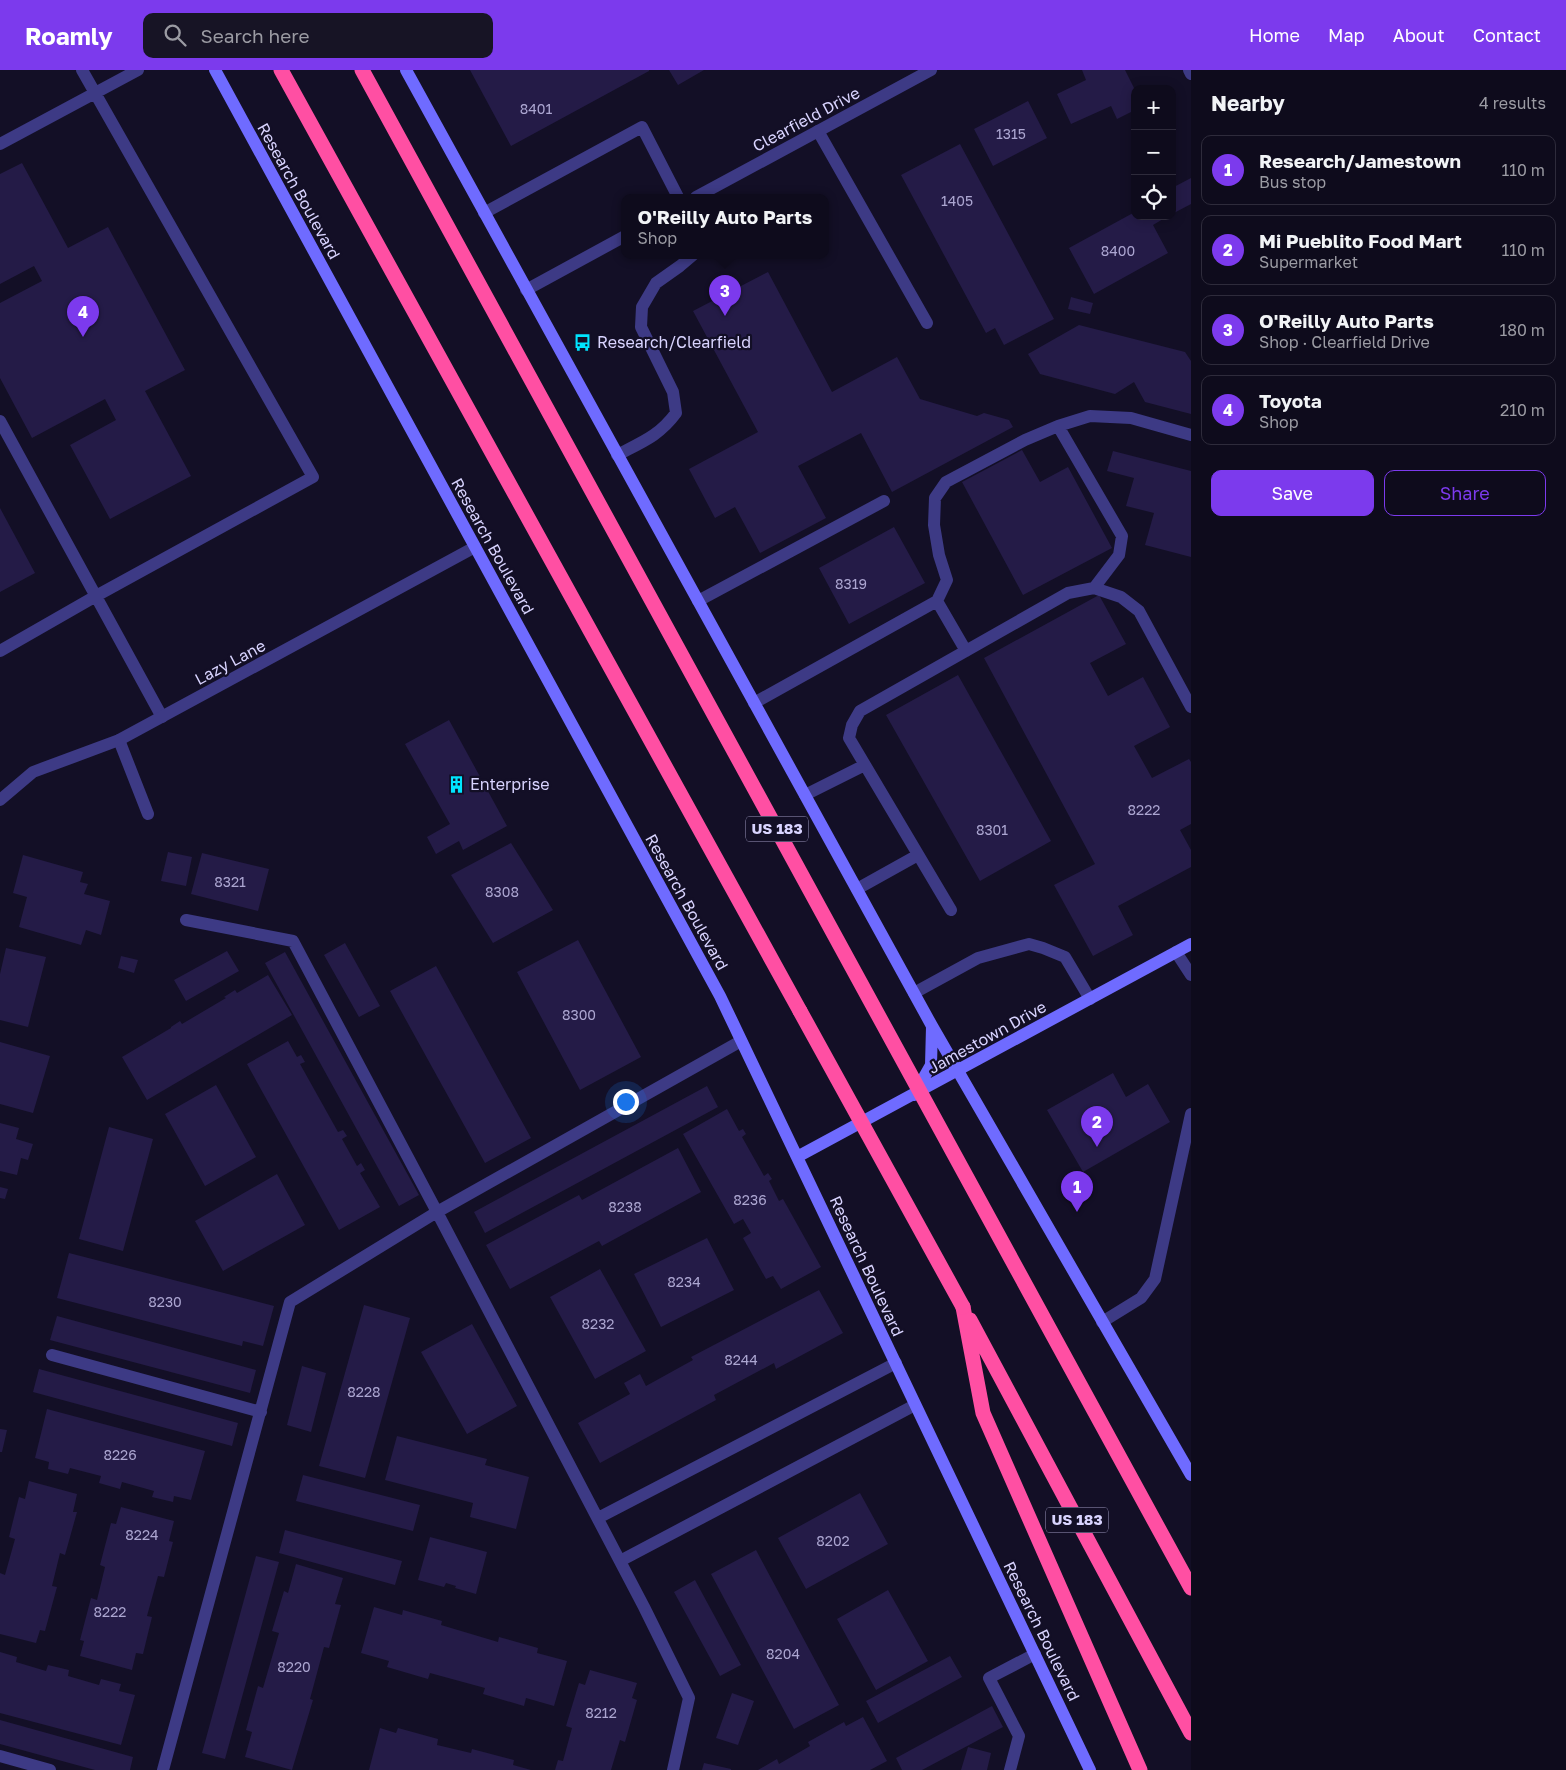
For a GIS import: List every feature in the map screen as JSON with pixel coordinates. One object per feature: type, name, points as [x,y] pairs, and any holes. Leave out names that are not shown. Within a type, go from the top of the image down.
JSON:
[{"type":"highway","name":"US 183","points":[[280,70],[963,1308],[1191,1733]]},
{"type":"highway","name":"US 183","points":[[362,70],[1191,1588]]},
{"type":"highway","points":[[963,1308],[983,1413],[1140,1770]]},
{"type":"main road","name":"Research Boulevard","points":[[215,70],[720,996],[1090,1770]]},
{"type":"main road","points":[[406,70],[957,1071],[1191,1475]]},
{"type":"main road","name":"Jamestown Drive","points":[[798,1157],[1191,944]]},
{"type":"main road","points":[[914,1094],[931,1065],[932,1026]]},
{"type":"street","points":[[0,651],[313,477],[82,70]]},
{"type":"street","points":[[0,144],[138,70]]},
{"type":"street","name":"Clearfield Drive","points":[[702,194],[930,70]]},
{"type":"street","points":[[1189,70],[1191,74]]},
{"type":"street","points":[[484,213],[642,127],[676,194]]},
{"type":"street","points":[[818,131],[927,323]]},
{"type":"street","points":[[526,290],[621,238]]},
{"type":"street","points":[[617,455],[654,436],[666,426],[676,413],[674,392],[641,327],[642,306],[656,283],[688,259]]},
{"type":"street","points":[[754,703],[936,601],[947,580],[939,556],[934,525],[935,498],[946,482],[1025,440],[1058,426],[1090,416],[1131,418],[1191,435]]},
{"type":"street","points":[[0,421],[162,717]]},
{"type":"street","points":[[1058,426],[1122,536],[1119,555],[1094,588]]},
{"type":"street","points":[[698,601],[884,501]]},
{"type":"street","name":"Lazy Lane","points":[[0,800],[32,772],[119,740],[475,547]]},
{"type":"street","points":[[951,910],[849,738],[852,725],[860,711],[1068,593],[1094,588],[1121,597],[1139,611],[1191,707]]},
{"type":"street","points":[[936,601],[966,651]]},
{"type":"street","points":[[119,740],[148,814]]},
{"type":"street","points":[[805,795],[865,765]]},
{"type":"street","points":[[857,889],[918,855]]},
{"type":"street","points":[[186,920],[293,941],[598,1518],[689,1698],[673,1770]]},
{"type":"street","points":[[914,993],[978,958],[1028,944],[1065,957],[1090,999]]},
{"type":"street","points":[[1176,952],[1191,975]]},
{"type":"street","points":[[163,1770],[290,1302],[437,1212],[742,1041]]},
{"type":"street","points":[[1102,1322],[1141,1298],[1155,1279],[1191,1114]]},
{"type":"street","points":[[52,1355],[261,1412]]},
{"type":"street","points":[[598,1518],[896,1363]]},
{"type":"street","points":[[620,1561],[915,1404]]},
{"type":"street","points":[[1010,1770],[1019,1736],[989,1678],[1035,1654]]},
{"type":"street","points":[[0,1756],[50,1770]]},
{"type":"building","points":[[470,70],[649,70],[649,71],[511,146]]},
{"type":"building","points":[[669,70],[704,70],[678,85]]},
{"type":"building","points":[[1082,70],[1125,70],[1132,85],[1131,112],[1117,119],[1111,106],[1071,124],[1057,94],[1086,80]]},
{"type":"building","points":[[1028,101],[1047,138],[993,166],[974,129]]},
{"type":"building","points":[[960,144],[1054,319],[1004,345],[995,328],[986,333],[901,175]]},
{"type":"building","points":[[22,163],[68,248],[108,227],[185,370],[145,391],[191,476],[110,519],[70,445],[116,420],[105,399],[32,438],[0,378],[0,303],[42,281],[34,266],[0,284],[0,174]]},
{"type":"building","points":[[1191,178],[1191,204],[1176,212],[1176,186]]},
{"type":"building","points":[[1131,214],[1131,220],[1161,220],[1153,225],[1168,253],[1094,294],[1069,248]]},
{"type":"building","points":[[768,272],[832,392],[897,357],[920,399],[977,416],[984,413],[1009,420],[1013,427],[892,492],[861,433],[798,466],[826,518],[760,553],[735,507],[715,518],[689,469],[758,432],[693,311]]},
{"type":"building","points":[[1071,297],[1093,303],[1090,314],[1068,309]]},
{"type":"building","points":[[1079,325],[1185,352],[1191,361],[1191,414],[1145,402],[1134,382],[1115,394],[1040,374],[1028,354]]},
{"type":"building","points":[[1022,450],[1040,482],[1068,467],[1112,548],[1023,595],[962,482]]},
{"type":"building","points":[[1113,451],[1191,471],[1191,557],[1145,545],[1154,513],[1126,506],[1134,478],[1107,471]]},
{"type":"building","points":[[0,508],[35,573],[0,592]]},
{"type":"building","points":[[894,527],[925,583],[849,624],[819,568]]},
{"type":"building","points":[[1099,595],[1126,644],[1090,663],[1108,696],[1143,677],[1170,727],[1134,746],[1152,778],[1189,759],[1191,762],[1191,824],[1180,830],[1191,850],[1191,867],[1118,906],[1133,935],[1093,956],[1054,885],[1095,864],[984,658]]},
{"type":"building","points":[[958,675],[1051,841],[980,881],[886,715]]},
{"type":"building","name":"Enterprise","points":[[449,720],[507,826],[463,850],[459,841],[436,854],[427,837],[450,824],[405,744]]},
{"type":"building","points":[[511,843],[553,910],[493,943],[451,875]]},
{"type":"building","points":[[168,852],[192,857],[186,886],[161,881]]},
{"type":"building","points":[[202,853],[269,869],[258,911],[191,894]]},
{"type":"building","points":[[23,855],[83,872],[80,882],[88,884],[84,894],[110,901],[101,935],[86,930],[81,945],[19,927],[27,897],[13,893]]},
{"type":"building","points":[[578,940],[641,1057],[580,1090],[517,972]]},
{"type":"building","points":[[345,943],[380,1006],[359,1017],[324,955]]},
{"type":"building","points":[[6,948],[46,957],[28,1027],[0,1020],[0,974]]},
{"type":"building","points":[[227,951],[239,971],[186,1001],[174,980]]},
{"type":"building","points":[[285,952],[419,1195],[399,1206],[265,963]]},
{"type":"building","points":[[121,956],[138,960],[134,973],[118,968]]},
{"type":"building","points":[[436,966],[531,1138],[485,1163],[390,991]]},
{"type":"building","points":[[268,975],[292,1015],[147,1100],[122,1057],[180,1021],[182,1024],[226,998],[224,997],[235,990],[237,993]]},
{"type":"building","points":[[288,1041],[297,1057],[301,1055],[305,1062],[300,1064],[338,1132],[343,1130],[347,1136],[342,1139],[357,1166],[361,1163],[365,1170],[360,1173],[380,1207],[339,1230],[247,1064]]},
{"type":"building","points":[[0,1042],[50,1056],[33,1113],[0,1104]]},
{"type":"building","points":[[1113,1073],[1126,1097],[1148,1084],[1170,1122],[1083,1172],[1047,1110]]},
{"type":"building","points":[[216,1085],[256,1157],[205,1186],[165,1114]]},
{"type":"building","points":[[707,1086],[718,1107],[485,1233],[474,1212]]},
{"type":"building","points":[[727,1109],[739,1131],[743,1129],[746,1134],[742,1137],[764,1176],[768,1173],[772,1179],[769,1181],[779,1201],[783,1199],[821,1267],[781,1289],[773,1276],[766,1279],[743,1238],[751,1233],[743,1219],[734,1224],[683,1134]]},
{"type":"building","points":[[0,1123],[19,1128],[16,1139],[33,1144],[28,1160],[21,1158],[17,1175],[0,1171]]},
{"type":"building","points":[[109,1127],[153,1139],[123,1251],[79,1239]]},
{"type":"building","points":[[678,1148],[701,1192],[602,1246],[599,1241],[510,1289],[486,1245],[579,1195],[582,1200]]},
{"type":"building","points":[[277,1174],[305,1225],[223,1271],[195,1221]]},
{"type":"building","points":[[0,1187],[8,1189],[5,1199],[0,1198]]},
{"type":"building","points":[[707,1238],[734,1290],[661,1327],[634,1274]]},
{"type":"building","points":[[69,1253],[274,1306],[263,1346],[243,1341],[242,1346],[57,1298]]},
{"type":"building","points":[[600,1269],[646,1351],[595,1379],[550,1297]]},
{"type":"building","points":[[819,1290],[843,1333],[776,1369],[774,1363],[714,1395],[716,1400],[600,1463],[578,1423],[630,1394],[624,1383],[640,1374],[646,1386],[693,1360],[691,1357]]},
{"type":"building","points":[[364,1305],[410,1318],[365,1478],[319,1466]]},
{"type":"building","points":[[57,1316],[256,1370],[250,1393],[50,1340]]},
{"type":"building","points":[[472,1324],[517,1406],[467,1434],[421,1352]]},
{"type":"building","points":[[302,1366],[326,1373],[311,1432],[287,1425]]},
{"type":"building","points":[[39,1369],[238,1423],[232,1446],[33,1392]]},
{"type":"building","points":[[47,1409],[205,1451],[191,1500],[174,1496],[173,1502],[152,1497],[154,1491],[122,1482],[120,1489],[99,1483],[101,1476],[70,1468],[68,1474],[48,1469],[49,1462],[35,1458]]},
{"type":"building","points":[[0,1429],[7,1430],[2,1452],[0,1452]]},
{"type":"building","points":[[397,1436],[487,1459],[485,1465],[529,1477],[516,1529],[470,1517],[473,1503],[385,1480]]},
{"type":"building","points":[[303,1475],[420,1505],[413,1531],[296,1501]]},
{"type":"building","points":[[29,1481],[77,1494],[73,1512],[77,1512],[65,1555],[60,1553],[52,1586],[57,1587],[45,1631],[40,1630],[36,1643],[0,1634],[0,1573],[5,1575],[15,1539],[9,1537],[19,1497],[25,1499]]},
{"type":"building","points":[[860,1493],[888,1544],[806,1589],[778,1538]]},
{"type":"building","points":[[121,1507],[174,1521],[169,1541],[173,1542],[164,1577],[158,1576],[147,1616],[152,1617],[143,1654],[136,1653],[132,1670],[80,1656],[84,1641],[80,1640],[91,1598],[97,1600],[105,1567],[100,1565],[111,1523],[116,1524]]},
{"type":"building","points":[[285,1530],[402,1561],[395,1585],[279,1553]]},
{"type":"building","points":[[430,1537],[487,1552],[476,1594],[455,1588],[456,1586],[446,1583],[444,1587],[418,1580]]},
{"type":"building","points":[[756,1550],[839,1705],[794,1729],[711,1574]]},
{"type":"building","points":[[256,1556],[279,1562],[225,1759],[202,1753]]},
{"type":"building","points":[[296,1564],[343,1578],[335,1604],[341,1605],[329,1648],[324,1647],[310,1699],[313,1700],[292,1770],[245,1757],[252,1732],[246,1730],[258,1686],[263,1688],[279,1633],[272,1631],[284,1591],[288,1593]]},
{"type":"building","points":[[695,1580],[741,1665],[720,1676],[674,1592]]},
{"type":"building","points":[[888,1590],[928,1661],[876,1690],[837,1619]]},
{"type":"building","points":[[374,1607],[402,1615],[403,1610],[442,1621],[441,1625],[498,1642],[499,1637],[538,1648],[537,1653],[567,1661],[554,1706],[526,1698],[524,1706],[483,1694],[485,1688],[430,1673],[428,1679],[387,1667],[389,1661],[361,1653]]},
{"type":"building","points":[[0,1652],[17,1657],[16,1662],[46,1671],[48,1665],[69,1670],[68,1676],[99,1685],[101,1679],[121,1684],[119,1691],[135,1695],[121,1745],[0,1713]]},
{"type":"building","points":[[950,1656],[962,1677],[878,1723],[866,1701]]},
{"type":"building","points":[[590,1670],[637,1683],[632,1698],[637,1700],[625,1742],[620,1740],[611,1770],[555,1770],[558,1760],[563,1761],[572,1728],[566,1726],[579,1683],[585,1685]]},
{"type":"building","points":[[732,1693],[754,1701],[738,1745],[716,1738]]},
{"type":"building","points":[[992,1706],[1003,1727],[922,1770],[902,1770],[896,1758]]},
{"type":"building","points":[[863,1717],[887,1761],[870,1770],[758,1770],[777,1759],[779,1764],[810,1746],[808,1742],[844,1722],[846,1726]]},
{"type":"building","points":[[0,1720],[133,1757],[130,1770],[95,1770],[0,1744]]},
{"type":"building","points":[[380,1728],[396,1733],[398,1728],[438,1739],[437,1745],[471,1753],[472,1749],[514,1760],[513,1765],[531,1770],[369,1770]]},
{"type":"building","points":[[968,1747],[991,1753],[987,1770],[961,1770]]},
{"type":"building","points":[[704,1763],[731,1769],[731,1770],[702,1770]]},
{"type":"place","name":"O'Reilly Auto Parts","points":[[725,316]]},
{"type":"place","name":"Toyota","points":[[83,337]]},
{"type":"place","name":"Research/Clearfield","points":[[583,342]]},
{"type":"place","name":"Enterprise","points":[[456,784]]},
{"type":"place","name":"Mi Pueblito Food Mart","points":[[1097,1147]]},
{"type":"place","name":"Research/Jamestown","points":[[1077,1212]]}]
